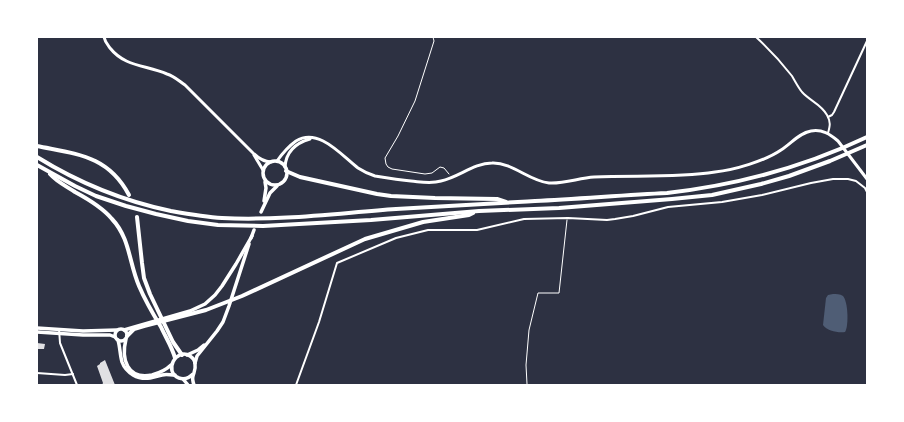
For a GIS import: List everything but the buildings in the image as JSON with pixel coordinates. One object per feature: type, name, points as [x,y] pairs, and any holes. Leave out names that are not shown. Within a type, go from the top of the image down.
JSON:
[{"type":"highway","points":[[37,157],[72,177],[116,196],[182,213],[214,218],[246,219],[667,193],[692,190],[767,175],[836,151],[867,137]]},
{"type":"highway","points":[[37,165],[96,196],[126,206],[188,221],[218,225],[263,226],[370,220],[479,211],[559,208],[658,201],[712,195],[762,184],[789,176],[810,169],[867,145]]},
{"type":"highway","points":[[37,146],[74,153],[100,163],[114,173],[129,195]]},
{"type":"highway","points":[[286,169],[300,177],[377,194],[434,198],[497,199],[508,203]]},
{"type":"highway","points":[[49,172],[55,180],[86,198],[104,211],[113,219],[122,232],[128,246],[139,286],[170,343],[175,358]]},
{"type":"highway","points":[[126,337],[134,329],[144,324],[174,316],[191,314],[242,296],[372,237],[423,222],[479,211]]},
{"type":"highway","points":[[137,217],[144,278],[173,342],[185,355]]},
{"type":"main road","points":[[261,212],[266,188],[263,170],[265,166],[271,162],[277,161],[283,164],[286,169],[286,178],[271,192],[263,206]]},
{"type":"main road","points":[[264,180],[270,184],[278,185]]},
{"type":"main road","points":[[194,385],[192,380],[197,356],[217,331],[224,318],[254,230]]},
{"type":"main road","points":[[174,316],[199,308],[215,295],[236,264],[252,236]]},
{"type":"main road","points":[[37,328],[83,331],[124,330],[144,324]]},
{"type":"main road","points":[[117,330],[115,333],[121,351],[122,362],[130,374],[144,379],[162,375],[175,375],[183,379],[188,385]]},
{"type":"main road","points":[[124,330],[126,332],[124,353],[125,362],[136,374],[147,376],[162,371],[171,365],[175,358],[198,350],[208,342]]},
{"type":"main road","points":[[37,332],[110,335],[121,341],[126,337]]},
{"type":"main road","points":[[185,355],[193,359],[195,363]]},
{"type":"main road","points":[[171,365],[172,371],[175,375]]},
{"type":"main road","points":[[183,379],[189,378],[193,374]]},
{"type":"street","points":[[104,37],[115,54],[123,60],[137,66],[167,74],[185,85],[252,152],[266,162],[271,162]]},
{"type":"street","points":[[756,37],[778,59],[802,92],[824,110],[830,124],[828,133]]},
{"type":"street","points":[[828,117],[834,112],[867,41]]},
{"type":"street","points":[[277,161],[291,145],[297,141],[302,138],[312,138],[320,139],[330,144],[358,168],[368,174],[427,183],[440,182],[483,164],[494,162],[512,168],[535,180],[550,183],[593,177],[694,175],[721,172],[761,160],[780,151],[805,132],[816,130],[828,133],[832,136],[867,178]]},
{"type":"street","points":[[286,169],[286,161],[292,149],[299,143],[312,138]]},
{"type":"street","points":[[252,152],[263,170]]},
{"type":"street","points":[[296,385],[319,322],[337,263],[396,238],[428,230],[477,230],[524,219],[568,218],[615,220],[668,207],[722,202],[762,195],[833,179],[853,180],[860,184],[867,192]]},
{"type":"street","points":[[60,329],[60,343],[77,385]]},
{"type":"street","points":[[37,373],[72,374]]},
{"type":"path","points":[[433,37],[434,41],[415,101],[385,158],[386,164],[392,169],[425,174],[432,173],[440,167],[444,168],[451,178]]},
{"type":"path","points":[[527,385],[526,365],[530,324],[538,293],[559,293],[568,218]]},
{"type":"water","points":[[828,295],[842,295],[845,299],[847,319],[845,332],[833,331],[827,329],[823,325],[826,298]]}]
